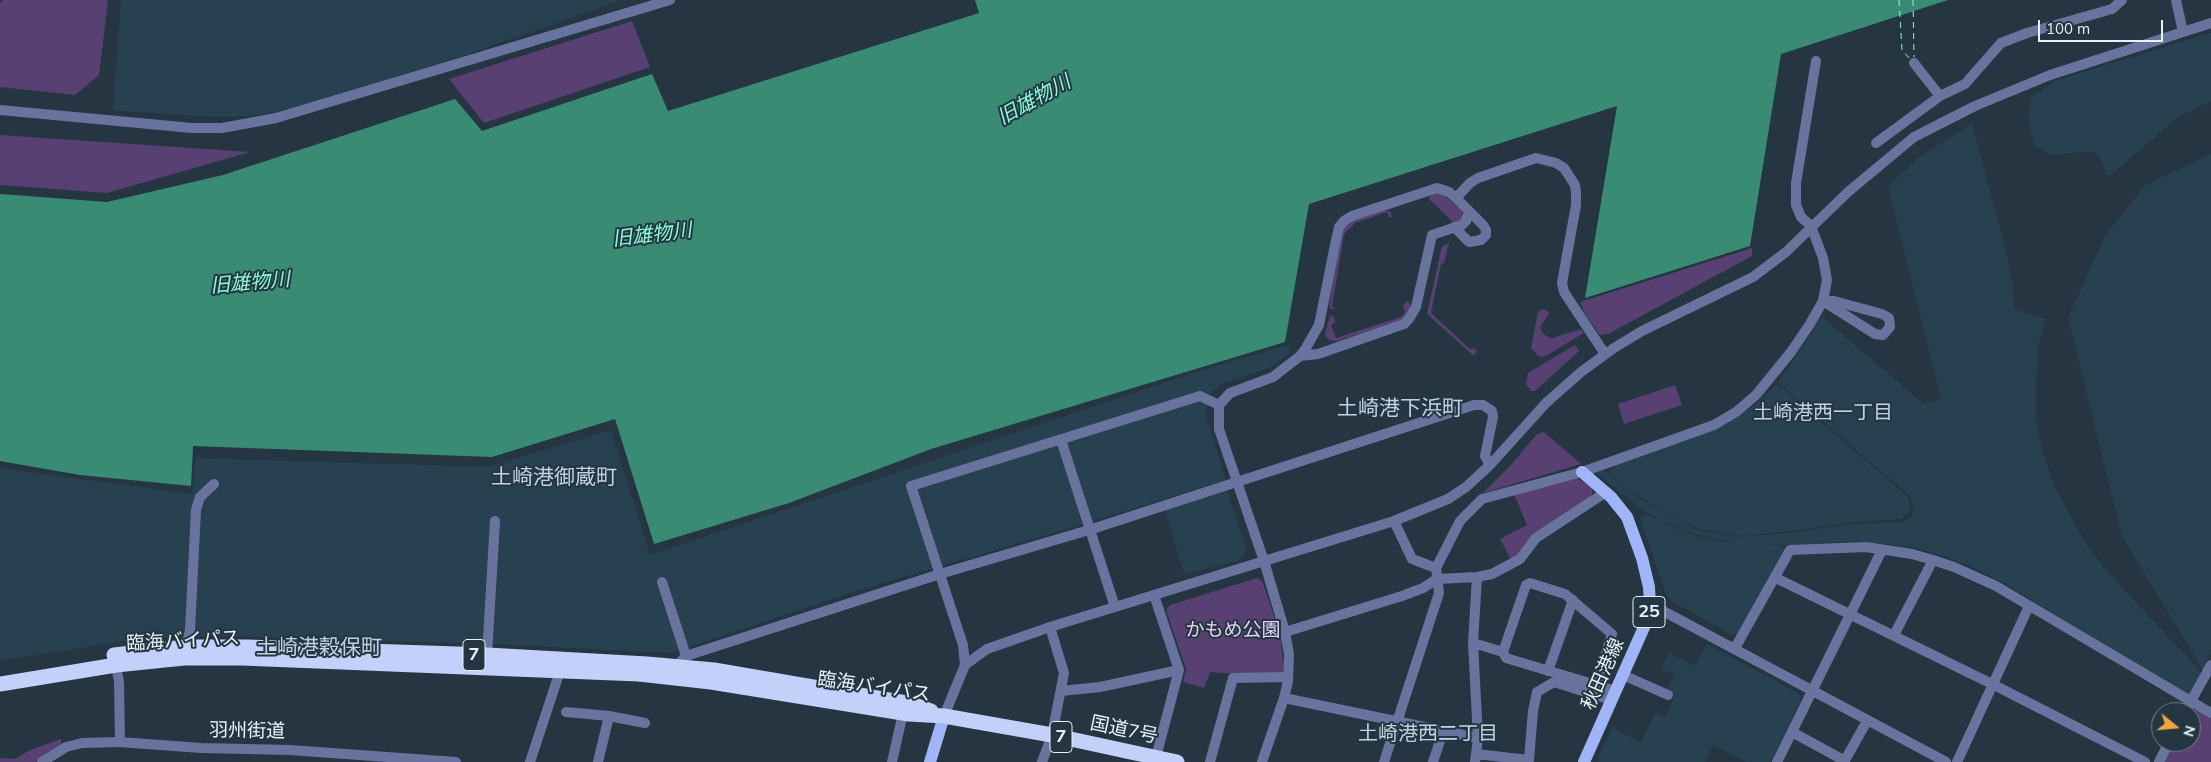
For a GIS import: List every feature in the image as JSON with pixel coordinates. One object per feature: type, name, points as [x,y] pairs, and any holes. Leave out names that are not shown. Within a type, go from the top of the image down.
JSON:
[{"type":"highway","name":"臨海バイパス","points":[[0,684],[185,653],[247,646],[487,655],[672,672],[904,713],[944,716]]},
{"type":"highway","name":"臨海バイパス","points":[[0,674],[110,656],[185,653],[242,658],[560,671],[672,672],[714,670],[912,704],[944,716]]},
{"type":"highway","name":"国道7号","points":[[944,716],[1052,735],[1177,762]]},
{"type":"main road","name":"秋田港線","points":[[1582,472],[1606,492],[1627,517],[1635,536],[1650,587],[1649,616],[1584,762]]},
{"type":"main road","points":[[930,762],[944,716]]},
{"type":"street","points":[[0,110],[192,128],[222,128],[276,118],[670,0]]},
{"type":"street","points":[[1876,143],[1940,96],[1966,84],[2001,43],[2112,9],[2122,0]]},
{"type":"street","points":[[2176,0],[2183,32]]},
{"type":"street","points":[[965,665],[987,649],[1050,627],[1394,520],[1448,499],[1466,487],[1490,466],[1546,403],[1580,372],[1642,331],[1753,277],[1786,252],[1848,192],[1914,137],[2004,92],[2050,75],[2211,24]]},
{"type":"street","points":[[1384,762],[1399,722],[1439,593],[1436,568],[1460,521],[1482,499],[1582,472],[1714,425],[1736,412],[1756,395],[1792,352],[1823,301],[1827,280],[1823,258],[1811,226],[1801,217],[1796,205],[1796,183],[1816,61]]},
{"type":"street","points":[[1914,63],[1940,96]]},
{"type":"street","points":[[1456,198],[1470,183],[1478,178],[1536,158],[1556,163],[1564,168],[1572,180],[1576,193],[1576,205],[1562,283],[1564,292],[1605,354]]},
{"type":"street","points":[[1262,762],[1284,698],[1288,677],[1289,654],[1285,632],[1264,561],[1219,429],[1219,405],[1230,393],[1273,377],[1300,356],[1319,325],[1336,240],[1339,228],[1344,221],[1352,216],[1437,188],[1449,192],[1456,198],[1486,230],[1486,235],[1481,240],[1468,242],[1454,227]]},
{"type":"street","points":[[1300,356],[1318,354],[1404,324],[1416,307],[1432,235],[1466,221],[1469,211]]},
{"type":"street","points":[[1823,301],[1882,314],[1889,318],[1890,327],[1883,335],[1875,334],[1823,301]]},
{"type":"street","points":[[944,716],[965,665],[963,645],[911,486],[1200,396],[1219,405]]},
{"type":"street","points":[[672,672],[686,656],[940,574],[1089,530],[1474,405],[1482,405],[1492,411],[1494,417],[1485,456],[1490,466]]},
{"type":"street","points":[[1061,440],[1115,607]]},
{"type":"street","points":[[185,653],[190,630],[196,510],[200,498],[214,484]]},
{"type":"street","points":[[1285,632],[1402,596],[1423,588],[1437,579],[1477,577],[1492,574],[1520,559],[1536,538],[1606,492]]},
{"type":"street","points":[[1394,520],[1412,560],[1436,568]]},
{"type":"street","points":[[487,655],[495,521]]},
{"type":"street","points":[[1735,648],[1790,550],[1866,546],[1912,554],[1982,579],[2190,702],[2211,665]]},
{"type":"street","points":[[1777,762],[1882,550]]},
{"type":"street","points":[[1894,635],[1933,560]]},
{"type":"street","points":[[1477,577],[1474,643],[1478,738],[1476,758],[1529,760],[1533,711],[1537,692],[1554,682],[1614,695]]},
{"type":"street","points":[[1776,578],[1994,684],[2145,762]]},
{"type":"street","points":[[662,582],[686,656]]},
{"type":"street","points":[[1596,685],[1612,634],[1566,594],[1530,583],[1526,585],[1503,652],[1506,658],[1596,685],[1614,695]]},
{"type":"street","points":[[1154,596],[1179,670],[1156,756]]},
{"type":"street","points":[[1548,671],[1573,600]]},
{"type":"street","points":[[1650,604],[1946,762]]},
{"type":"street","points":[[1957,762],[2030,606]]},
{"type":"street","points":[[1042,762],[1052,735],[1064,673],[1050,627]]},
{"type":"street","points":[[1474,643],[1503,652]]},
{"type":"street","points":[[116,664],[119,682],[120,742]]},
{"type":"street","points":[[1062,691],[1100,687],[1179,670]]},
{"type":"street","points":[[530,762],[560,671]]},
{"type":"street","points":[[1623,675],[1668,695]]},
{"type":"street","points":[[1210,762],[1233,678],[1288,677]]},
{"type":"street","points":[[1284,698],[1478,738]]},
{"type":"street","points":[[566,712],[609,716],[645,723]]},
{"type":"street","points":[[892,762],[904,713]]},
{"type":"street","points":[[598,762],[609,716]]},
{"type":"street","points":[[1792,732],[1845,761],[1868,721]]},
{"type":"street","points":[[1433,762],[1443,732]]},
{"type":"street","name":"羽州街道","points":[[42,762],[66,747],[82,743],[120,742],[201,748],[290,750],[349,758],[456,762]]},
{"type":"shaded area","points":[[121,0],[622,0],[459,57],[294,108],[253,116],[211,117],[113,110]]},
{"type":"shaded area","points":[[2211,33],[2211,101],[2177,118],[2113,173],[2107,175],[2102,162],[2094,151],[2053,155],[2034,146],[2028,117],[2032,96],[2057,80]]},
{"type":"shaded area","points":[[1972,123],[2006,251],[2012,280],[2014,309],[2046,319],[2039,342],[2036,378],[2036,418],[2042,450],[2055,488],[2087,545],[2104,568],[2202,673],[2188,696],[2006,584],[1977,569],[1941,555],[1915,548],[1887,544],[1854,541],[1790,545],[1748,543],[1781,545],[1784,549],[1741,633],[1733,636],[1672,601],[1666,594],[1640,519],[1643,515],[1648,515],[1680,530],[1704,538],[1737,543],[1703,536],[1659,519],[1638,507],[1597,473],[1602,468],[1640,499],[1698,530],[1739,537],[1788,533],[1852,524],[1903,522],[1912,516],[1914,510],[1910,496],[1778,383],[1822,317],[1924,404],[1941,398],[1888,186],[1917,159]]},
{"type":"shaded area","points":[[2211,154],[2211,653],[2203,670],[2122,536],[2068,318],[2105,236],[2144,186]]},
{"type":"shaded area","points":[[1288,345],[1290,352],[1271,367],[1219,385],[1209,396],[1206,416],[1226,480],[856,591],[670,653],[497,644],[222,636],[176,637],[117,642],[0,661],[0,468],[192,494],[196,458],[488,467],[611,430],[650,555],[1202,370]]},
{"type":"shaded area","points":[[1777,384],[1908,497],[1911,511],[1901,519],[1853,522],[1739,536],[1699,529],[1667,513],[1636,494],[1609,473],[1617,464],[1718,428],[1755,405]]},
{"type":"shaded area","points":[[1227,490],[1246,548],[1244,555],[1236,561],[1184,574],[1165,510]]},
{"type":"shaded area","points":[[1707,644],[1798,693],[1801,700],[1771,762],[1747,762],[1713,745],[1705,762],[1599,762],[1598,759],[1612,728],[1641,742],[1655,713],[1665,717],[1675,696],[1666,691],[1674,675],[1661,668],[1669,653],[1695,666]]},
{"type":"green space","points":[[3,0],[108,0],[99,75],[75,95],[0,87],[0,3]]},
{"type":"green space","points":[[632,21],[650,67],[484,123],[449,79]]},
{"type":"green space","points":[[0,135],[250,152],[107,193],[0,185]]},
{"type":"green space","points":[[1438,192],[1443,194],[1462,211],[1463,217],[1459,222],[1453,222],[1429,199],[1431,194]]},
{"type":"green space","points":[[1385,210],[1391,212],[1392,217],[1389,217],[1387,212],[1355,223],[1344,234],[1332,307],[1337,309],[1331,309],[1329,306],[1343,227],[1352,221]]},
{"type":"green space","points":[[1449,243],[1444,263],[1441,264],[1431,313],[1470,349],[1474,348],[1477,351],[1474,356],[1427,314],[1442,246]]},
{"type":"green space","points":[[1752,248],[1752,256],[1608,334],[1600,335],[1585,314],[1580,302]]},
{"type":"green space","points":[[1406,301],[1411,306],[1408,314],[1400,321],[1337,341],[1329,340],[1325,335],[1330,315],[1334,317],[1335,322],[1331,325],[1336,338],[1401,317],[1405,312],[1403,306]]},
{"type":"green space","points":[[1542,309],[1548,311],[1549,314],[1540,327],[1546,336],[1552,338],[1581,329],[1584,333],[1544,357],[1539,356],[1531,348],[1538,312]]},
{"type":"green space","points":[[1575,345],[1579,351],[1535,391],[1531,391],[1526,384],[1528,373]]},
{"type":"green space","points":[[1675,385],[1682,405],[1624,424],[1618,404]]},
{"type":"green space","points":[[1544,432],[1581,464],[1483,493],[1511,465],[1537,434]]},
{"type":"green space","points":[[1575,477],[1592,487],[1592,495],[1587,502],[1511,560],[1500,539],[1527,525],[1514,494]]},
{"type":"green space","name":"かもめ公園","points":[[1257,578],[1262,581],[1280,633],[1284,674],[1250,675],[1210,672],[1204,688],[1183,682],[1186,669],[1166,610],[1170,605]]},
{"type":"green space","points":[[2201,711],[2211,716],[2211,762],[2163,762],[2169,752],[2201,752]]},
{"type":"green space","points":[[61,739],[61,746],[57,750],[35,762],[0,762],[0,758],[14,759],[30,750]]},
{"type":"water","name":"旧雄物川","points":[[975,0],[1948,0],[1781,54],[1750,246],[1585,298],[1617,106],[1309,204],[1285,342],[931,449],[789,503],[654,544],[615,419],[492,457],[193,446],[191,486],[80,475],[0,461],[0,194],[107,202],[223,175],[455,99],[482,131],[652,74],[668,111],[979,13]]},
{"type":"ferry route","points":[[1899,0],[1902,50],[1911,60]]},
{"type":"ferry route","points":[[1913,0],[1914,57]]},
{"type":"district","name":"土崎港下浜町","points":[[1400,409]]},
{"type":"district","name":"土崎港西一丁目","points":[[1823,413]]},
{"type":"district","name":"土崎港御蔵町","points":[[554,478]]},
{"type":"district","name":"土崎港穀保町","points":[[319,648]]},
{"type":"district","name":"土崎港西二丁目","points":[[1428,734]]}]
